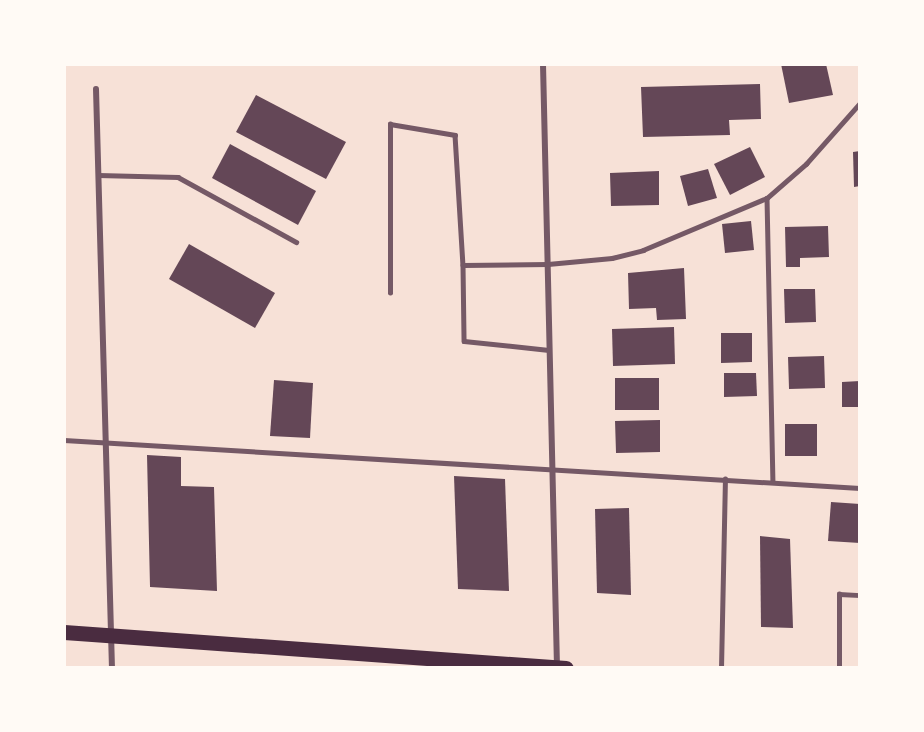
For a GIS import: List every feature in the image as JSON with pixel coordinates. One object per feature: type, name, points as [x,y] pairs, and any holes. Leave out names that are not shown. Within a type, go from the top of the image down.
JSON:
[{"type":"main road","points":[[64,632],[566,668]]},
{"type":"street","points":[[543,64],[557,667]]},
{"type":"street","points":[[96,89],[112,668]]},
{"type":"lane","points":[[463,265],[548,264],[612,258],[643,249],[767,198],[806,164],[860,103]]},
{"type":"lane","points":[[390,293],[390,124],[455,135],[463,265],[464,341],[549,350]]},
{"type":"lane","points":[[98,176],[178,177],[296,242]]},
{"type":"lane","points":[[767,198],[773,482]]},
{"type":"lane","points":[[64,440],[552,467],[860,488]]},
{"type":"lane","points":[[721,668],[724,479]]},
{"type":"lane","points":[[839,668],[839,594],[860,595]]},
{"type":"building","points":[[781,64],[826,64],[833,95],[789,103]]},
{"type":"building","points":[[760,84],[761,119],[729,120],[730,135],[643,137],[641,87]]},
{"type":"building","points":[[256,95],[346,142],[326,179],[236,132]]},
{"type":"building","points":[[230,144],[316,191],[298,225],[212,178]]},
{"type":"building","points":[[750,147],[765,177],[730,195],[714,164]]},
{"type":"building","points":[[860,151],[860,186],[854,187],[853,152]]},
{"type":"building","points":[[708,169],[717,198],[688,206],[680,176]]},
{"type":"building","points":[[659,171],[659,205],[611,206],[610,173]]},
{"type":"building","points":[[751,221],[754,250],[725,253],[722,224]]},
{"type":"building","points":[[828,226],[829,257],[800,258],[800,267],[786,267],[785,227]]},
{"type":"building","points":[[189,244],[275,293],[255,328],[169,279]]},
{"type":"building","points":[[684,268],[686,319],[657,320],[656,308],[629,309],[628,273]]},
{"type":"building","points":[[784,289],[815,289],[816,322],[785,323]]},
{"type":"building","points":[[674,327],[675,364],[613,366],[612,329]]},
{"type":"building","points":[[721,333],[752,333],[752,362],[721,363]]},
{"type":"building","points":[[824,356],[825,388],[789,389],[788,357]]},
{"type":"building","points":[[724,373],[756,373],[757,396],[724,397]]},
{"type":"building","points":[[615,378],[659,378],[659,410],[615,410]]},
{"type":"building","points":[[274,380],[313,383],[310,438],[270,436]]},
{"type":"building","points":[[860,381],[860,407],[842,407],[842,382]]},
{"type":"building","points":[[660,420],[660,452],[616,453],[615,421]]},
{"type":"building","points":[[785,424],[817,424],[817,456],[785,456]]},
{"type":"building","points":[[147,455],[181,457],[181,486],[214,487],[217,591],[150,587]]},
{"type":"building","points":[[454,476],[505,479],[509,591],[458,589]]},
{"type":"building","points":[[831,502],[860,504],[860,543],[828,541]]},
{"type":"building","points":[[629,508],[631,595],[597,593],[595,509]]},
{"type":"building","points":[[760,536],[790,539],[793,628],[761,627]]}]
